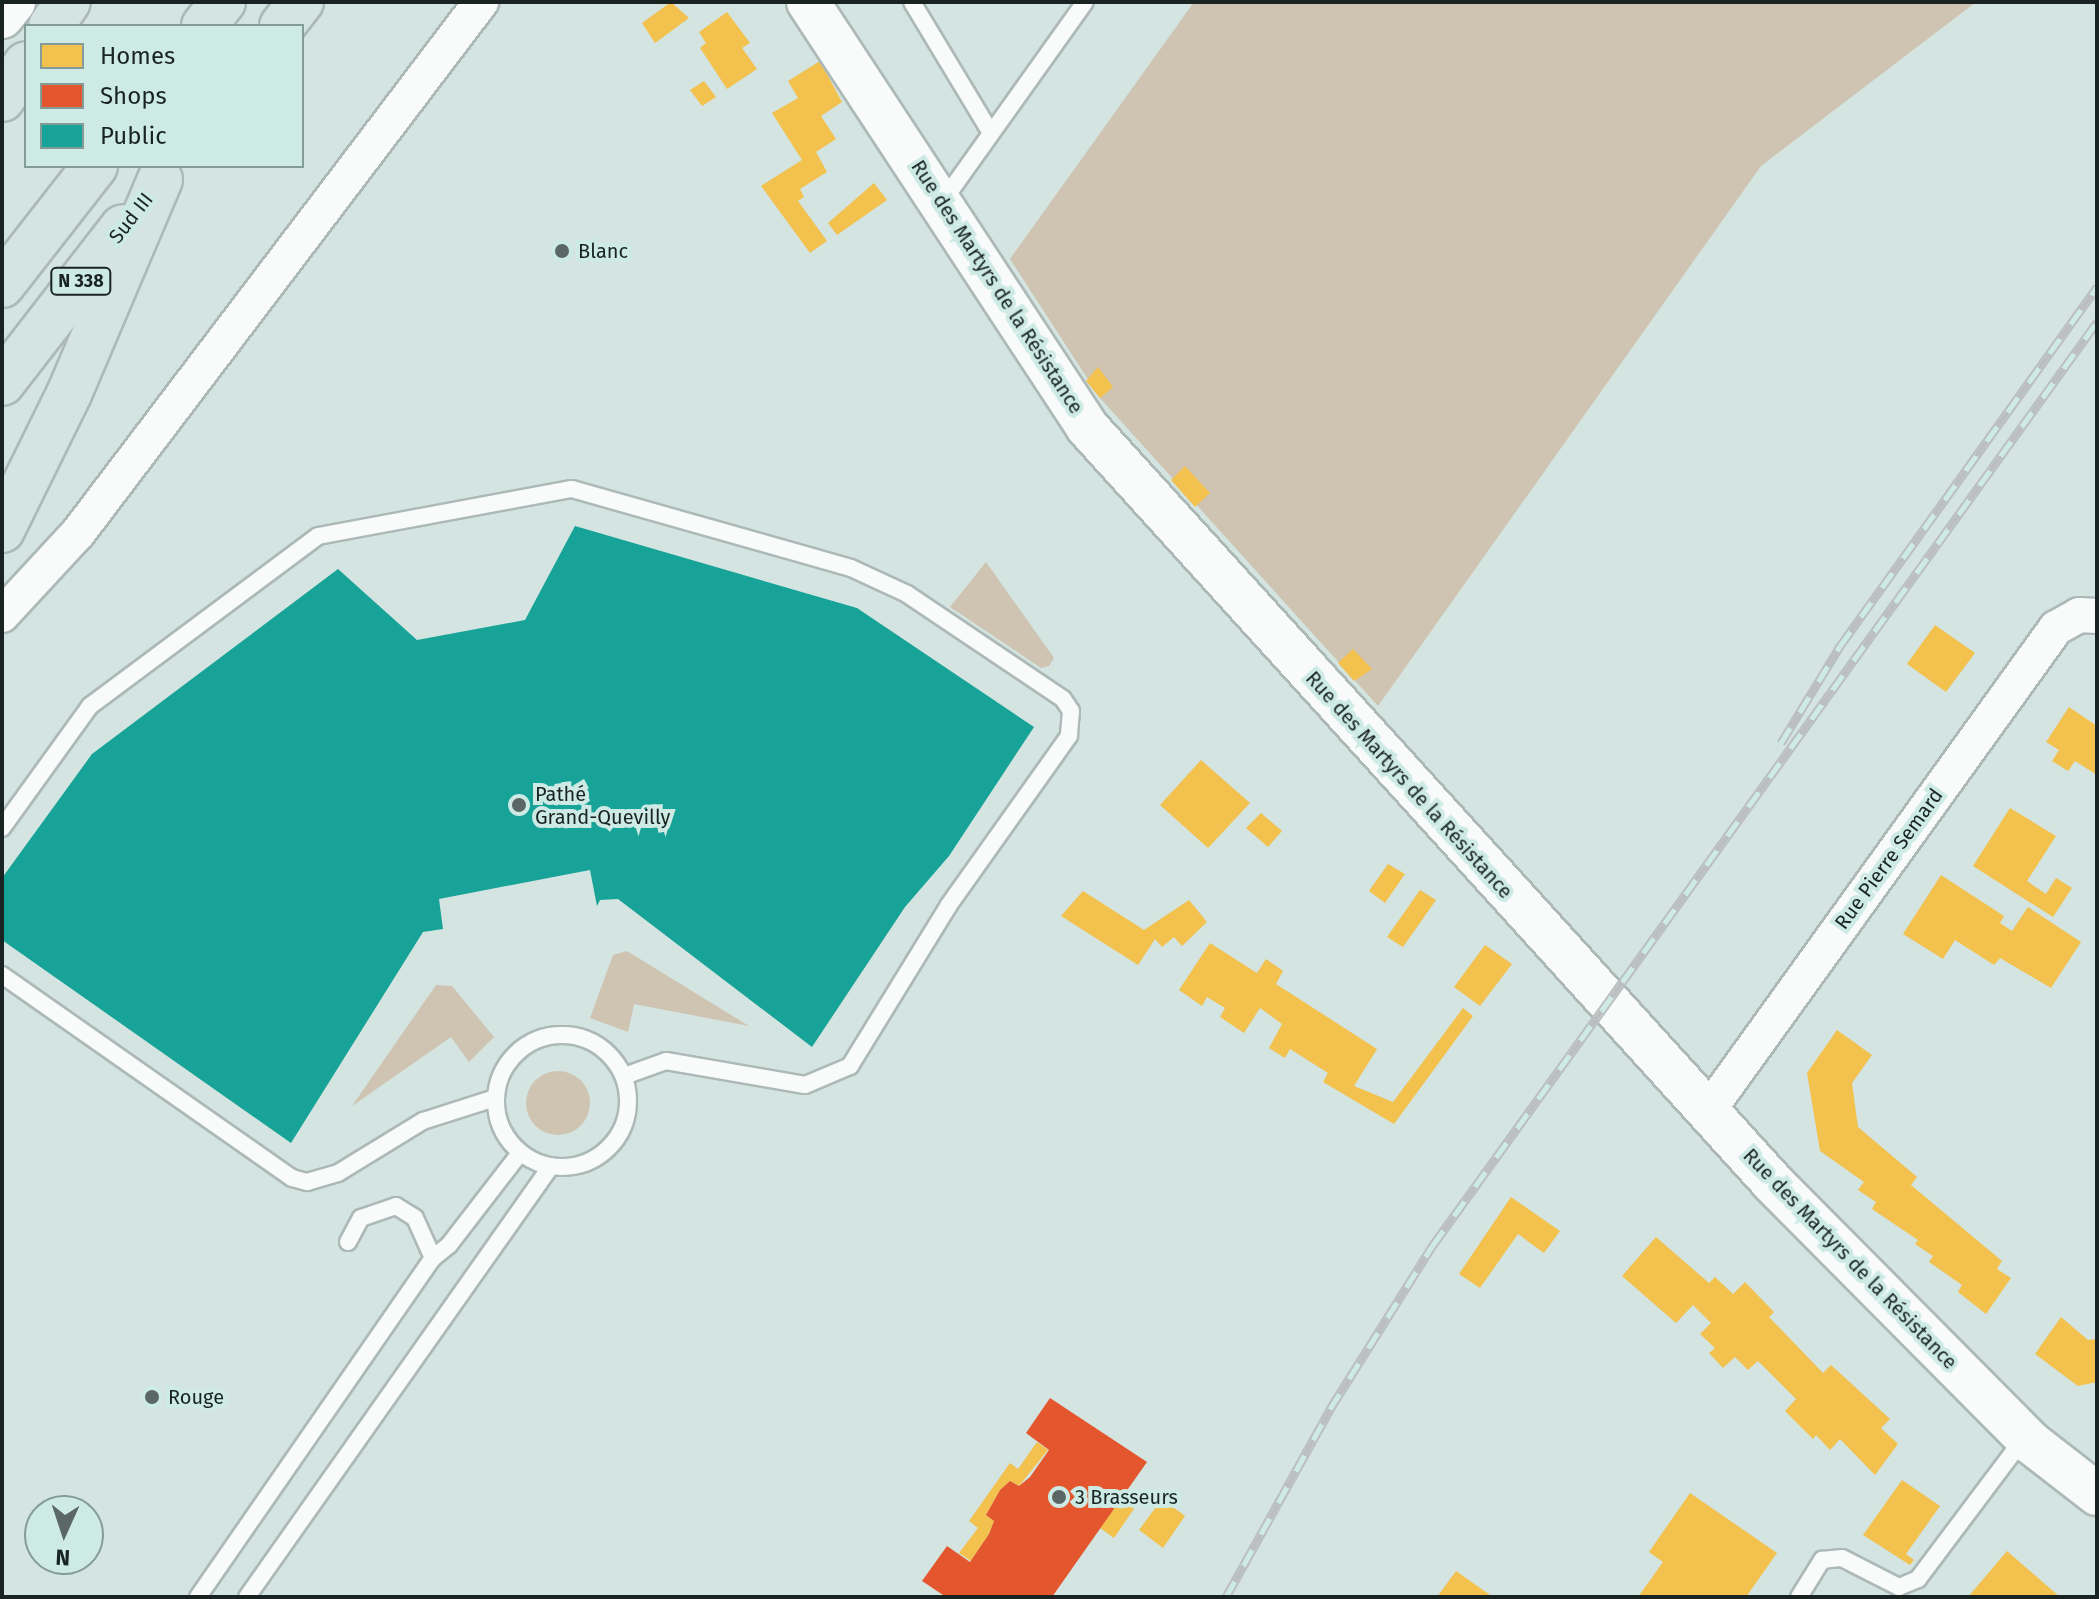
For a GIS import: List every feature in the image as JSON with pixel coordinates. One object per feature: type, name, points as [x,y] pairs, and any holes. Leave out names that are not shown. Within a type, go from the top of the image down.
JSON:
[{"type":"highway","points":[[52,24],[68,2]]},
{"type":"highway","points":[[206,24],[223,2]]},
{"type":"highway","points":[[284,24],[301,2]]},
{"type":"highway","points":[[2,99],[24,67]]},
{"type":"highway","name":"N 338","points":[[2,285],[93,168]]},
{"type":"highway","points":[[2,530],[69,394],[166,173]]},
{"type":"highway","name":"Sud III","points":[[2,383],[166,173]]},
{"type":"street","points":[[2,17],[14,2]]},
{"type":"street","points":[[2,615],[78,533],[481,2]]},
{"type":"street","name":"Rue des Martyrs de la Résistance","points":[[808,2],[943,201],[1088,428],[1708,1111],[2025,1437],[2097,1494]]},
{"type":"street","name":"Rue Pierre Semard","points":[[1708,1111],[2056,628],[2088,616]]},
{"type":"lane","points":[[912,2],[991,133]]},
{"type":"lane","points":[[943,201],[1085,2]]},
{"type":"lane","points":[[2,828],[90,706],[318,536],[572,489],[851,568],[907,594],[1063,699],[1072,724],[1069,736],[896,985],[850,1066],[805,1085],[666,1061],[624,1076]]},
{"type":"lane","points":[[2,975],[292,1178],[307,1182],[338,1173],[423,1121],[495,1098]]},
{"type":"lane","points":[[551,1035],[595,1042],[624,1076],[629,1095],[620,1134],[591,1161],[551,1166],[520,1153],[505,1137],[495,1098],[511,1057],[551,1035]]},
{"type":"lane","points":[[198,1597],[433,1258],[449,1245],[520,1153]]},
{"type":"lane","points":[[247,1597],[551,1166]]},
{"type":"lane","points":[[348,1242],[361,1218],[396,1206],[415,1218],[433,1258]]},
{"type":"lane","points":[[1799,1597],[1822,1560],[1842,1558],[1899,1587],[1918,1579],[2025,1437]]},
{"type":"shaded area","points":[[1194,2],[1976,2],[1761,166],[1378,706],[1100,398],[1010,259]]},
{"type":"shaded area","points":[[986,562],[1054,658],[1049,666],[1041,668],[950,607]]},
{"type":"shaded area","points":[[627,951],[749,1026],[634,1004],[628,1032],[590,1018],[613,955]]},
{"type":"shaded area","points":[[436,985],[452,986],[494,1037],[469,1062],[451,1037],[352,1106]]},
{"type":"shaded area","points":[[558,1071],[576,1077],[584,1085],[590,1103],[584,1121],[576,1129],[558,1135],[540,1129],[532,1121],[526,1103],[532,1085],[540,1077]]},
{"type":"building: Homes","points":[[671,2],[689,18],[655,43],[642,23]]},
{"type":"building: Homes","points":[[727,12],[750,43],[742,48],[757,69],[727,89],[700,48],[706,43],[699,32]]},
{"type":"building: Homes","points":[[820,61],[842,102],[821,116],[836,139],[816,152],[827,172],[800,189],[804,197],[798,201],[827,241],[810,253],[761,186],[802,160],[772,113],[798,98],[788,81]]},
{"type":"building: Homes","points":[[704,81],[716,97],[702,106],[690,90]]},
{"type":"building: Homes","points":[[874,183],[887,200],[837,235],[828,223]]},
{"type":"building: Homes","points":[[1098,367],[1113,387],[1100,398],[1086,381]]},
{"type":"building: Homes","points":[[1185,466],[1210,493],[1195,507],[1171,480]]},
{"type":"building: Homes","points":[[1935,625],[1975,653],[1946,692],[1907,664]]},
{"type":"building: Homes","points":[[1353,649],[1372,669],[1354,681],[1338,663]]},
{"type":"building: Homes","points":[[2069,707],[2097,726],[2097,775],[2075,761],[2068,771],[2052,761],[2059,750],[2046,742]]},
{"type":"building: Homes","points":[[1201,760],[1250,803],[1208,848],[1160,805]]},
{"type":"building: Homes","points":[[2010,808],[2056,836],[2027,881],[2046,894],[2056,878],[2072,888],[2053,917],[1973,866]]},
{"type":"building: Homes","points":[[1261,813],[1282,831],[1268,847],[1246,828]]},
{"type":"building: Homes","points":[[1388,864],[1405,874],[1385,903],[1369,891]]},
{"type":"building: Homes","points":[[1941,875],[2004,916],[2000,923],[2012,931],[2028,907],[2081,942],[2051,988],[2000,958],[1994,965],[1955,940],[1943,959],[1903,934]]},
{"type":"building: Homes","points":[[1420,890],[1436,900],[1403,947],[1387,937]]},
{"type":"building: Homes","points":[[1083,891],[1144,930],[1189,900],[1207,922],[1182,946],[1174,937],[1162,947],[1155,939],[1138,965],[1061,916]]},
{"type":"building: Homes","points":[[1210,943],[1257,973],[1266,959],[1283,971],[1276,984],[1377,1049],[1354,1086],[1393,1102],[1463,1008],[1473,1016],[1394,1124],[1323,1082],[1328,1073],[1290,1049],[1285,1058],[1269,1048],[1282,1024],[1260,1008],[1244,1033],[1220,1017],[1225,1008],[1207,997],[1202,1006],[1179,990]]},
{"type":"building: Homes","points":[[1485,945],[1512,964],[1480,1006],[1454,987]]},
{"type":"building: Homes","points":[[1837,1030],[1872,1055],[1852,1083],[1858,1127],[1917,1177],[1911,1185],[2002,1261],[1997,1269],[2011,1278],[1986,1314],[1958,1292],[1962,1285],[1929,1262],[1933,1256],[1915,1244],[1918,1240],[1872,1209],[1876,1202],[1858,1190],[1864,1182],[1820,1151],[1807,1073]]},
{"type":"building: Homes","points":[[1511,1197],[1560,1231],[1544,1253],[1518,1234],[1480,1288],[1459,1274]]},
{"type":"building: Homes","points":[[1656,1237],[1709,1283],[1715,1277],[1733,1294],[1745,1282],[1774,1312],[1769,1317],[1823,1373],[1831,1365],[1890,1419],[1881,1428],[1898,1444],[1875,1475],[1840,1439],[1830,1450],[1816,1435],[1813,1439],[1785,1411],[1796,1399],[1758,1361],[1748,1370],[1735,1357],[1723,1368],[1709,1353],[1715,1348],[1700,1334],[1711,1323],[1693,1305],[1676,1323],[1622,1276]]},
{"type":"building: Homes","points":[[2061,1317],[2088,1340],[2097,1339],[2097,1382],[2078,1386],[2035,1354]]},
{"type":"building: Homes","points":[[1037,1442],[1048,1450],[1019,1486],[1010,1481],[1000,1490],[986,1515],[994,1521],[989,1534],[971,1561],[959,1553],[978,1528],[969,1521],[1010,1463],[1018,1469]]},
{"type":"building: Homes","points":[[1902,1480],[1940,1506],[1906,1554],[1914,1560],[1910,1565],[1863,1535]]},
{"type":"building: Homes","points":[[1127,1491],[1140,1500],[1114,1538],[1100,1528]]},
{"type":"building: Homes","points":[[1690,1493],[1777,1553],[1746,1597],[1638,1597],[1663,1562],[1649,1552]]},
{"type":"building: Homes","points":[[1162,1499],[1185,1516],[1163,1548],[1139,1530]]},
{"type":"building: Homes","points":[[2007,1551],[2060,1597],[1968,1597]]},
{"type":"building: Homes","points":[[1456,1571],[1493,1597],[1437,1597]]},
{"type":"building: Shops","name":"3 Brasseurs","points":[[1050,1398],[1147,1462],[1052,1597],[946,1597],[922,1581],[947,1546],[970,1562],[989,1534],[994,1521],[986,1515],[1000,1490],[1010,1481],[1019,1486],[1030,1477],[1049,1450],[1026,1433]]},
{"type":"building: Public","name":"Pathé Grand-Quevilly","points":[[575,526],[857,608],[1034,727],[949,856],[905,907],[812,1047],[618,899],[600,900],[597,906],[590,870],[439,899],[443,929],[423,932],[291,1143],[2,940],[2,878],[92,754],[338,569],[417,640],[525,620]]},
{"type":"railway","points":[[1781,743],[1840,646],[2097,287]]},
{"type":"railway","points":[[1226,1597],[1330,1409],[1433,1245],[2097,322]]},
{"type":"place","name":"Blanc","points":[[562,251]]},
{"type":"place","name":"Pathé Grand-Quevilly","points":[[519,805]]},
{"type":"place","name":"Rouge","points":[[152,1397]]},
{"type":"place","name":"3 Brasseurs","points":[[1059,1497]]}]
